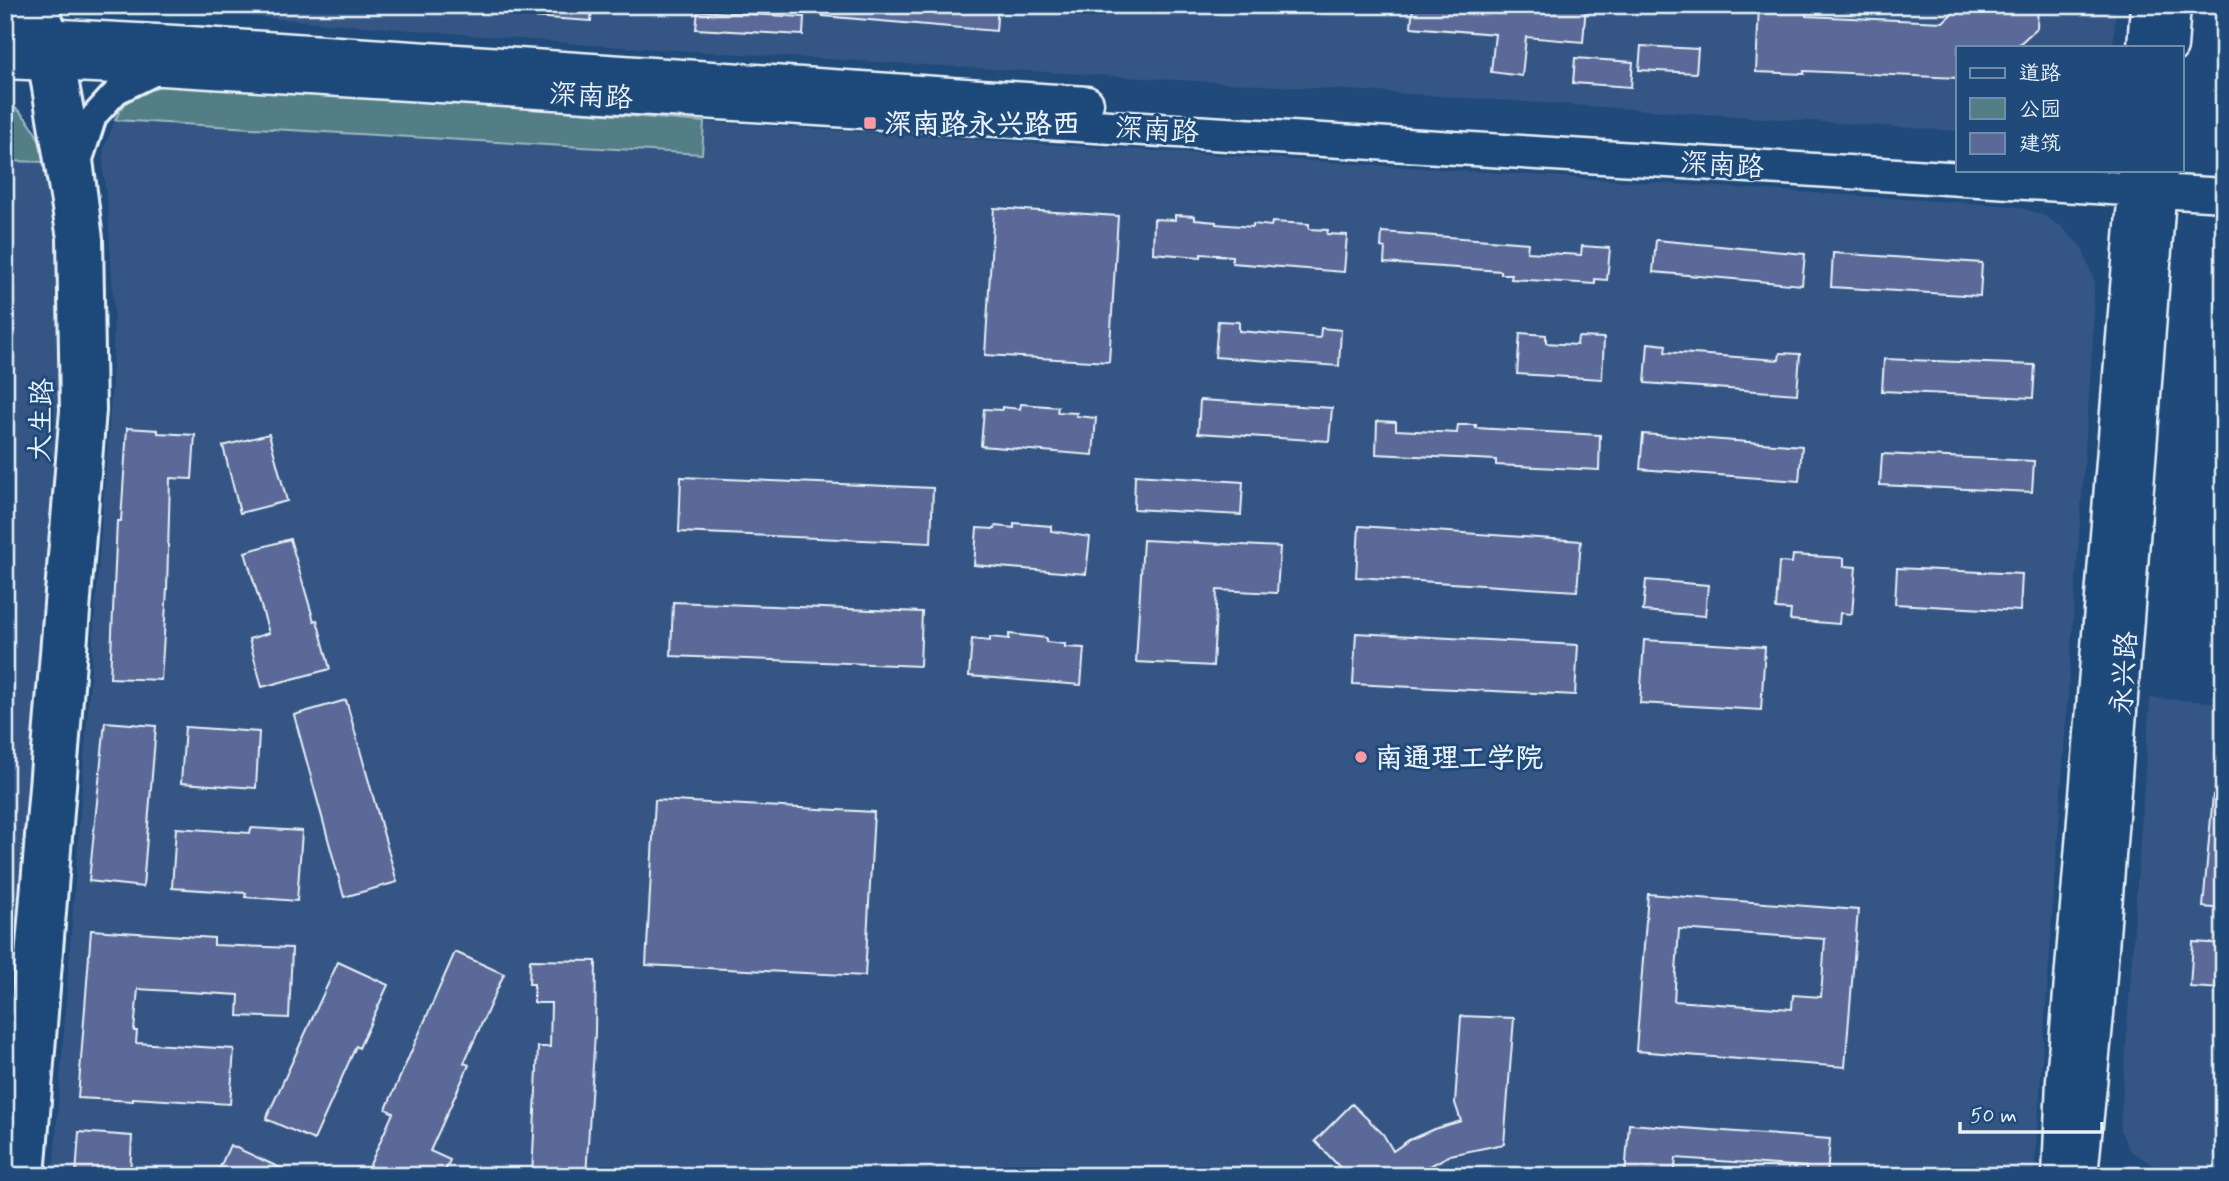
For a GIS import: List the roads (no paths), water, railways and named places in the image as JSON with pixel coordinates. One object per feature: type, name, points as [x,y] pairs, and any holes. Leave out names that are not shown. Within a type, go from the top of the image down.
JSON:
[{"type":"main road","points":[[2144,46],[2147,5]]},
{"type":"main road","points":[[2171,46],[2174,5]]},
{"type":"main road","name":"深南路","points":[[32,34],[1956,162]]},
{"type":"main road","name":"深南路","points":[[5,62],[1956,167]]},
{"type":"main road","name":"深南路","points":[[2039,172],[2224,180]]},
{"type":"main road","name":"深南路","points":[[2096,172],[2148,178],[2224,195]]},
{"type":"main road","name":"永兴路","points":[[2059,1176],[2063,1080],[2148,178]]},
{"type":"main road","name":"永兴路","points":[[2081,1176],[2097,1014],[2148,178]]},
{"type":"street","name":"大生路","points":[[10,1176],[93,410],[90,239],[80,160],[52,65],[32,34],[20,5]]},
{"type":"street","name":"大生路","points":[[32,34],[43,5]]},
{"type":"street","name":"大生路","points":[[32,1176],[20,1099],[74,410],[69,238],[52,65]]},
{"type":"street","points":[[80,160],[94,116],[117,90],[162,69]]},
{"type":"place","name":"深南路永兴路西","points":[[870,123]]},
{"type":"place","name":"南通理工学院","points":[[1361,757]]}]
